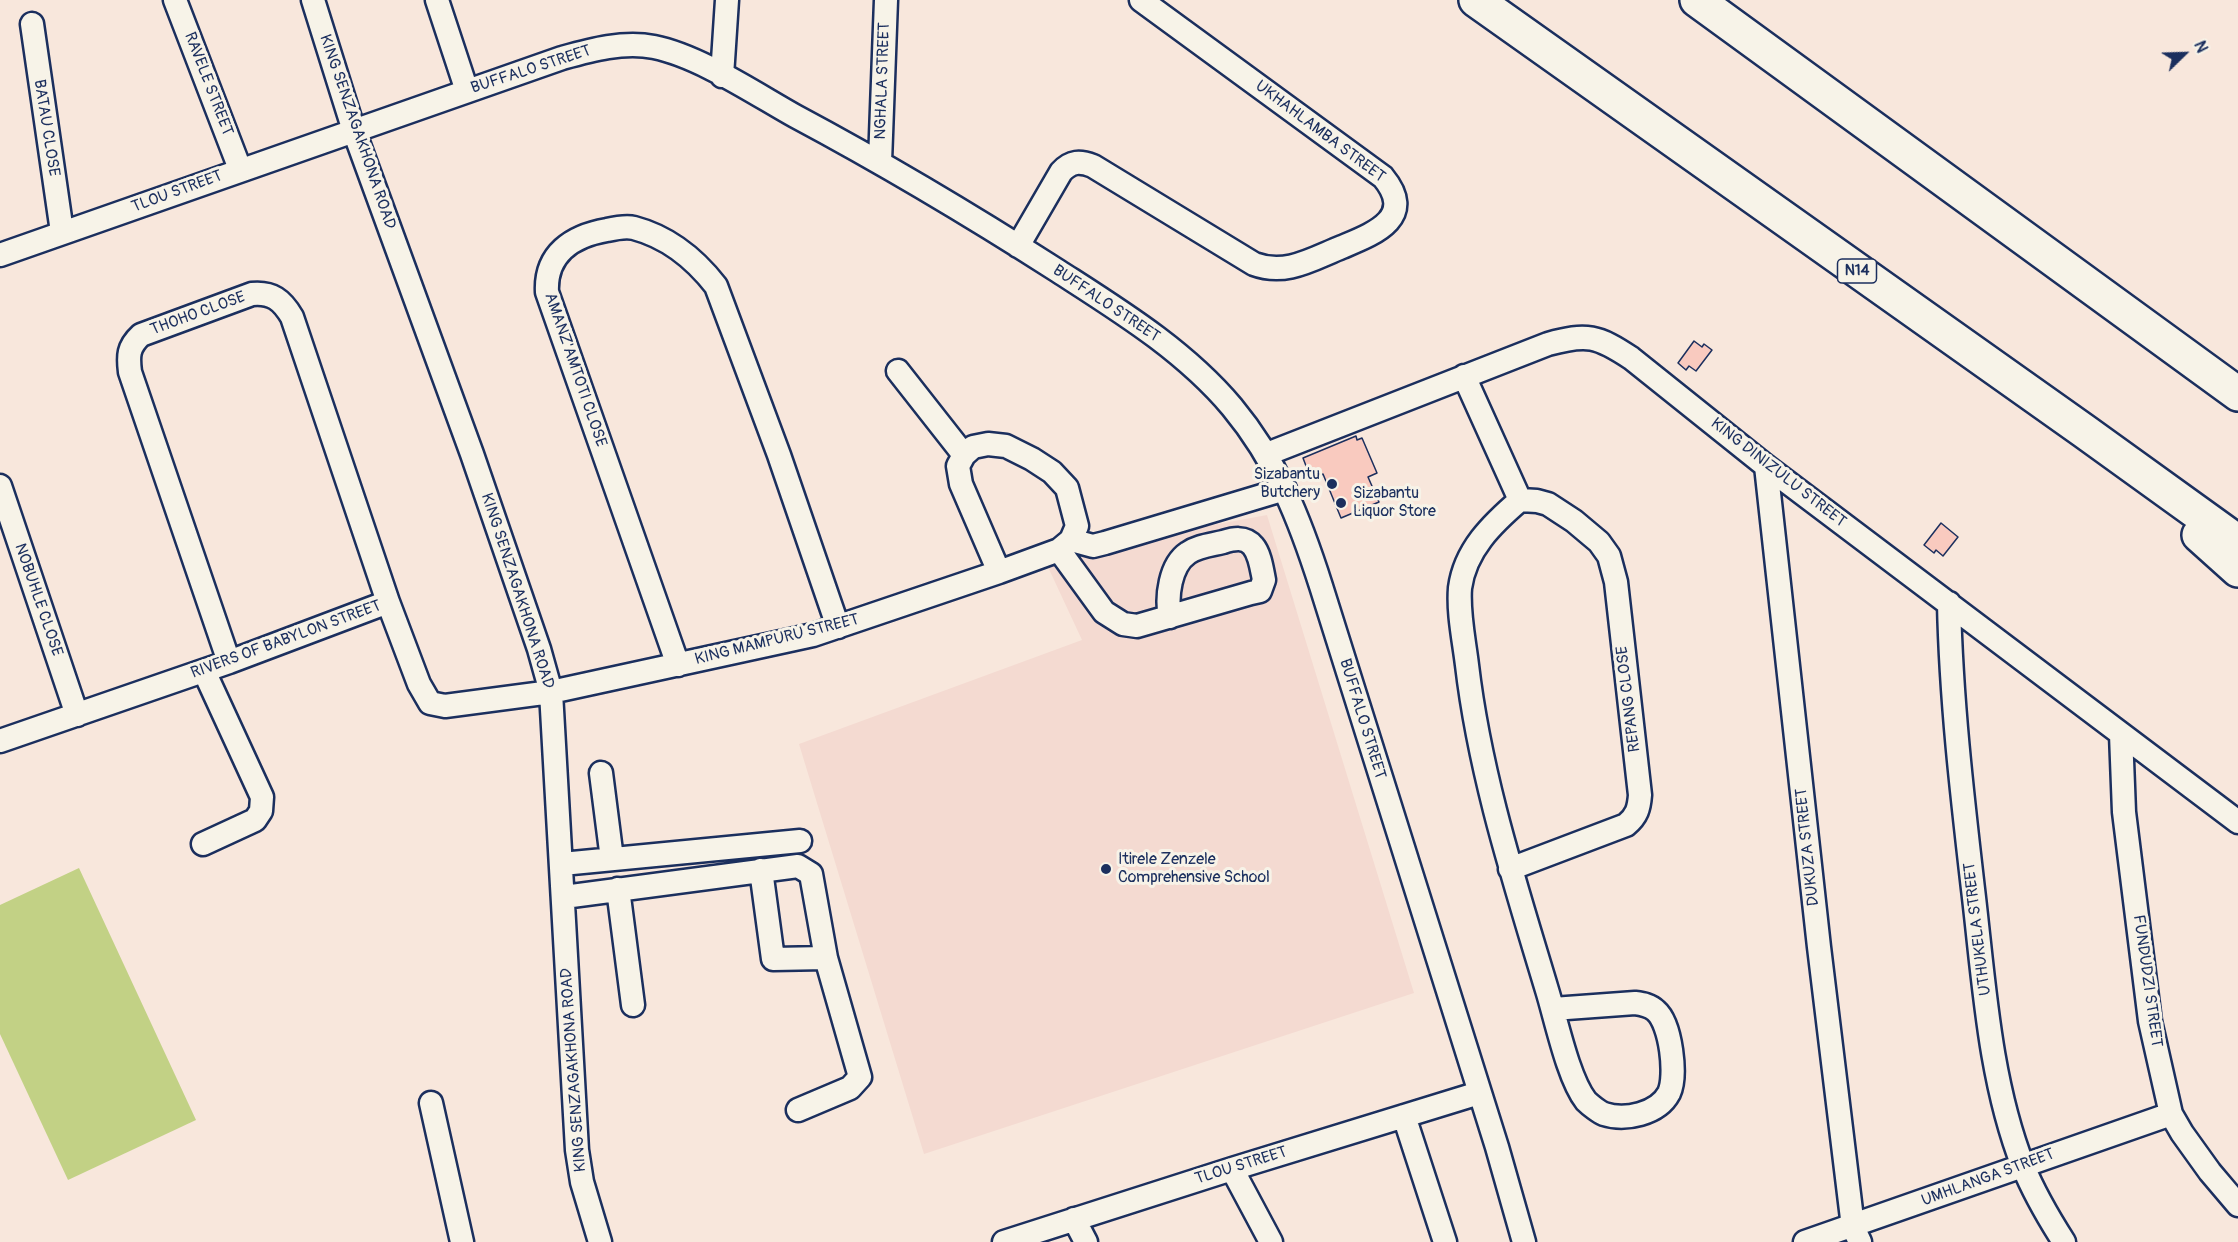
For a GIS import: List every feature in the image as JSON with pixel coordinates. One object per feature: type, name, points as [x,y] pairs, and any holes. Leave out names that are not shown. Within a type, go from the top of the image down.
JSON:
[{"type":"highway","name":"N14","points":[[1476,0],[2238,542]]},
{"type":"highway","points":[[1697,0],[2238,394]]},
{"type":"highway","points":[[2084,431],[2238,570]]},
{"type":"street","name":"RAVELE STREET","points":[[175,0],[240,169]]},
{"type":"street","name":"KING SENZAGAKHONA ROAD","points":[[313,0],[354,131],[472,454],[540,649],[552,692],[577,1150],[582,1182],[600,1242]]},
{"type":"street","points":[[437,0],[467,91]]},
{"type":"street","points":[[722,76],[727,0]]},
{"type":"street","name":"NGHALA STREET","points":[[880,162],[886,0]]},
{"type":"street","name":"UKHAHLAMBA STREET","points":[[1018,246],[1061,172],[1071,164],[1082,162],[1093,166],[1254,264],[1268,269],[1296,266],[1375,233],[1389,221],[1395,209],[1389,185],[1383,177],[1141,0]]},
{"type":"street","name":"BATAU CLOSE","points":[[32,24],[62,232]]},
{"type":"street","name":"BUFFALO STREET","points":[[354,131],[562,58],[594,49],[652,47],[674,53],[696,61],[880,162],[1018,246],[1133,319],[1172,349],[1231,405],[1267,454],[1301,527],[1524,1242]]},
{"type":"street","name":"TLOU STREET","points":[[0,255],[240,169],[354,131]]},
{"type":"street","name":"AMANZ'AMTOTI CLOSE","points":[[678,665],[547,292],[546,277],[559,253],[579,237],[597,232],[633,228],[658,237],[684,252],[699,265],[716,286],[779,455],[838,627]]},
{"type":"street","name":"THOHO CLOSE","points":[[229,662],[130,372],[128,356],[132,343],[154,328],[252,294],[264,293],[277,298],[285,306],[299,338],[388,602]]},
{"type":"street","name":"KING DINIZULU STREET","points":[[1267,454],[1548,344],[1564,340],[1594,338],[1609,343],[1766,466],[2238,822]]},
{"type":"street","points":[[898,371],[964,455]]},
{"type":"street","points":[[1464,376],[1520,500],[1499,518],[1476,546],[1467,561],[1460,590],[1469,683],[1482,757],[1510,869],[1553,1009],[1572,1070],[1587,1102],[1603,1114],[1635,1115],[1648,1111],[1662,1102],[1672,1082],[1671,1051],[1666,1027],[1656,1011],[1648,1005],[1635,1003],[1553,1009]]},
{"type":"street","points":[[999,572],[961,484],[958,466],[964,455],[973,447],[988,444],[1006,446],[1052,472],[1067,488],[1077,526],[1065,545],[1104,612],[1123,624],[1137,626],[1170,617]]},
{"type":"street","name":"DUKUZA STREET","points":[[1766,466],[1819,947],[1857,1234]]},
{"type":"street","name":"NOBUHLE CLOSE","points":[[0,486],[77,715]]},
{"type":"street","name":"KING MAMPURU STREET","points":[[552,692],[838,627],[999,572],[1065,545],[1093,546],[1105,543],[1285,489]]},
{"type":"street","name":"REPANG CLOSE","points":[[1510,869],[1626,825],[1637,812],[1640,795],[1616,582],[1609,556],[1599,542],[1559,510],[1537,501],[1520,500]]},
{"type":"street","name":"RIVERS OF BABYLON STREET","points":[[0,741],[204,671],[388,602],[419,684],[430,703],[445,706],[552,692]]},
{"type":"street","name":"UTHUKELA STREET","points":[[1949,603],[1952,690],[1958,755],[1986,997],[2003,1095],[2023,1166],[2044,1211],[2064,1242]]},
{"type":"street","points":[[202,844],[255,820],[261,811],[262,797],[204,671]]},
{"type":"street","name":"FUNDUDZI STREET","points":[[2121,734],[2124,812],[2150,1022],[2171,1114],[2205,1165],[2238,1205]]},
{"type":"street","points":[[601,773],[612,859]]},
{"type":"street","points":[[562,864],[800,841]]},
{"type":"street","points":[[564,897],[798,866],[811,874],[826,958],[860,1077],[850,1088],[798,1110]]},
{"type":"street","points":[[761,870],[773,959],[826,958]]},
{"type":"street","points":[[618,889],[633,1005]]},
{"type":"street","name":"TLOU STREET","points":[[1004,1242],[1232,1169],[1479,1094]]},
{"type":"street","points":[[431,1103],[462,1242]]},
{"type":"street","name":"UMHLANGA STREET","points":[[1805,1242],[1857,1234],[2023,1166],[2171,1114]]},
{"type":"street","points":[[1404,1116],[1445,1242]]},
{"type":"street","points":[[1232,1169],[1271,1242]]},
{"type":"street","points":[[1074,1219],[1086,1242]]},
{"type":"shaded area","name":"Itirele Zenzele Comprehensive School","points":[[1267,515],[1414,993],[924,1154],[799,744],[1082,640],[1048,567],[1153,536]]},
{"type":"green space","points":[[79,868],[196,1120],[68,1180],[0,1034],[0,905]]},
{"type":"building","points":[[1694,341],[1712,350],[1696,371],[1689,366],[1686,370],[1678,363]]},
{"type":"building","points":[[1356,436],[1357,440],[1362,438],[1377,473],[1368,477],[1379,502],[1341,518],[1323,474],[1311,479],[1303,458]]},
{"type":"building","points":[[1941,523],[1958,537],[1943,556],[1936,550],[1934,553],[1924,545]]},
{"type":"place","name":"Sizabantu Butchery","points":[[1332,484]]},
{"type":"place","name":"Sizabantu Liquor Store","points":[[1341,503]]},
{"type":"place","name":"Itirele Zenzele Comprehensive School","points":[[1106,869]]}]
